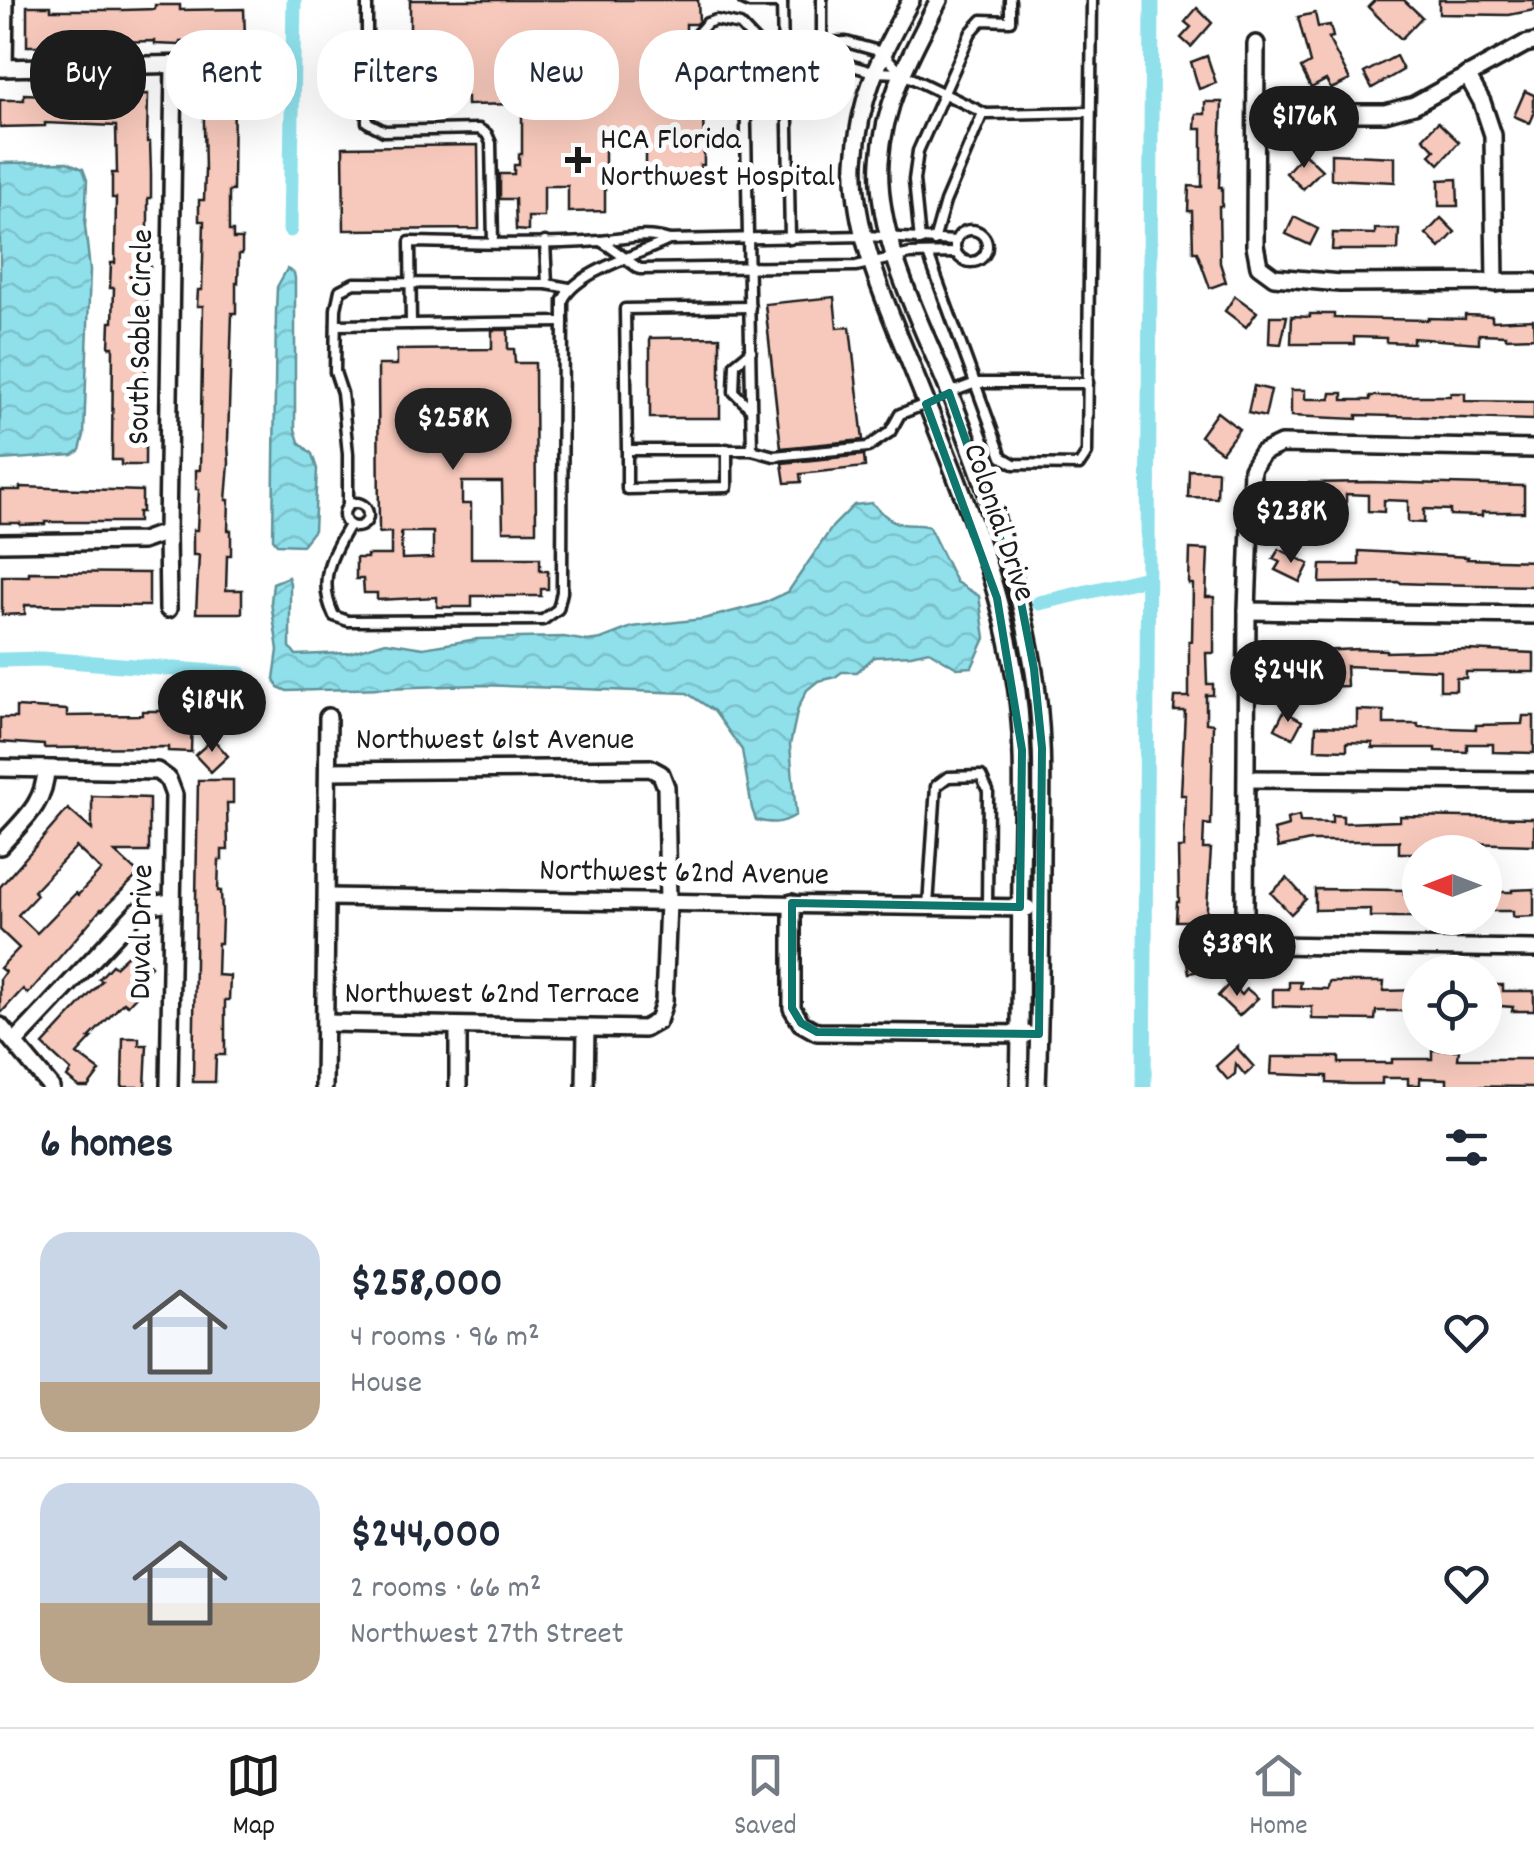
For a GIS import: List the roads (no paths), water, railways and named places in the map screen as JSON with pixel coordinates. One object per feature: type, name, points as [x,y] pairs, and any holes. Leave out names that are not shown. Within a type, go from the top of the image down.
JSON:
[{"type":"street","points":[[5,0],[2,68],[166,65]]},
{"type":"street","name":"Colonial Drive","points":[[911,0],[873,72],[861,113],[855,166],[860,220],[882,291],[968,512],[997,598],[1014,672],[1022,750],[1019,1087]]},
{"type":"street","name":"Colonial Drive","points":[[939,0],[901,72],[885,118],[880,164],[884,216],[992,504],[1019,592],[1034,669],[1042,748],[1038,1087]]},
{"type":"street","points":[[1256,113],[1385,113],[1414,105],[1534,42]]},
{"type":"street","points":[[1256,44],[1255,245],[1260,266],[1274,277],[1340,282],[1534,282]]},
{"type":"street","points":[[1466,76],[1482,102],[1494,135],[1494,282]]},
{"type":"street","name":"South Sable Circle","points":[[168,609],[173,120]]},
{"type":"street","points":[[926,404],[950,394]]},
{"type":"street","points":[[1534,449],[1280,444],[1262,453],[1252,469],[1247,611],[1246,913],[1252,933],[1270,945],[1534,948]]},
{"type":"street","points":[[968,512],[992,504]]},
{"type":"street","points":[[0,543],[142,541],[168,532]]},
{"type":"street","points":[[997,598],[1019,592]]},
{"type":"street","points":[[1247,611],[1534,615]]},
{"type":"street","points":[[324,1087],[328,717]]},
{"type":"street","points":[[0,768],[46,770],[46,786],[38,804],[0,846]]},
{"type":"street","name":"Northwest 61st Avenue","points":[[328,771],[650,768],[660,774],[666,787],[668,903]]},
{"type":"street","name":"Duval Drive","points":[[46,770],[157,771],[168,779],[174,795],[169,1087]]},
{"type":"street","points":[[1247,778],[1534,781]]},
{"type":"street","name":"Northwest 62nd Avenue","points":[[327,897],[1041,909]]},
{"type":"street","points":[[15,1042],[137,912],[172,902]]},
{"type":"street","name":"Northwest 62nd Terrace","points":[[326,1023],[644,1029],[658,1021],[664,1002],[668,903]]},
{"type":"street","points":[[792,903],[792,1008],[801,1023],[816,1032],[1039,1034]]},
{"type":"street","points":[[0,1026],[51,1087]]},
{"type":"street","points":[[458,1027],[458,1087]]},
{"type":"street","points":[[585,1087],[586,1029]]},
{"type":"lane","points":[[366,0],[368,122],[384,131],[479,129],[487,134],[491,142],[493,243]]},
{"type":"lane","points":[[743,0],[782,1],[782,30]]},
{"type":"lane","points":[[822,30],[822,2],[834,0]]},
{"type":"lane","points":[[920,240],[914,180],[918,151],[971,32],[982,20],[1010,21],[1010,0]]},
{"type":"lane","points":[[928,254],[1002,457],[1014,464],[1079,465],[1087,453],[1092,0]]},
{"type":"lane","points":[[700,30],[706,23],[727,20],[745,30]]},
{"type":"lane","points":[[855,44],[882,52],[901,72],[984,113],[1090,112]]},
{"type":"lane","points":[[855,66],[873,72],[901,72]]},
{"type":"lane","points":[[934,241],[945,202],[984,113]]},
{"type":"lane","points":[[746,120],[752,450]]},
{"type":"lane","points":[[788,120],[790,238]]},
{"type":"lane","points":[[972,229],[982,233],[987,242],[986,252],[974,262],[964,260],[956,252],[956,241],[962,232],[972,229]]},
{"type":"lane","points":[[411,324],[410,242],[600,241],[636,236],[749,240],[865,236],[956,241]]},
{"type":"lane","points":[[348,525],[330,559],[326,581],[327,602],[334,616],[348,621],[543,620],[558,609],[562,592],[562,300],[569,288],[595,272],[668,240]]},
{"type":"lane","points":[[600,241],[640,269],[856,266],[896,256],[956,252]]},
{"type":"lane","points":[[545,242],[547,284]]},
{"type":"lane","points":[[348,525],[344,516],[348,506],[346,439],[336,372],[340,290],[354,283],[547,284],[569,288]]},
{"type":"lane","points":[[726,449],[727,487],[627,489],[624,308],[750,307]]},
{"type":"lane","points":[[336,325],[562,322]]},
{"type":"lane","points":[[750,351],[735,364],[734,392],[751,409]]},
{"type":"lane","points":[[950,394],[976,383],[1088,383]]},
{"type":"lane","points":[[627,450],[752,450],[774,456],[868,447],[890,432],[900,414],[926,404]]},
{"type":"lane","points":[[348,506],[354,502],[362,504],[368,516],[360,527],[348,525]]},
{"type":"lane","points":[[928,906],[936,786],[948,777],[981,776],[988,791],[987,907]]},
{"type":"water","points":[[67,162],[83,169],[87,180],[85,226],[90,270],[84,435],[80,450],[73,455],[0,460],[0,163]]},
{"type":"water","points":[[287,269],[295,278],[295,429],[317,469],[314,530],[302,545],[277,544],[273,539],[277,287]]},
{"type":"water","points":[[872,503],[898,523],[929,527],[956,582],[979,596],[985,638],[972,667],[957,668],[929,651],[874,657],[857,672],[842,672],[807,690],[798,708],[790,745],[796,815],[781,822],[756,820],[742,750],[714,711],[687,693],[480,685],[287,691],[278,687],[274,679],[278,650],[271,602],[273,583],[288,577],[290,647],[296,655],[349,653],[386,642],[423,648],[477,639],[564,637],[587,641],[632,627],[703,619],[762,604],[788,592],[833,526],[854,505]]},
{"type":"waterway","points":[[290,230],[294,0]]},
{"type":"waterway","points":[[1144,1087],[1152,0]]},
{"type":"waterway","points":[[1039,603],[1147,578]]},
{"type":"waterway","points":[[0,660],[42,659],[241,674]]},
{"type":"place","name":"HCA Florida Northwest Hospital","points":[[578,160]]}]
